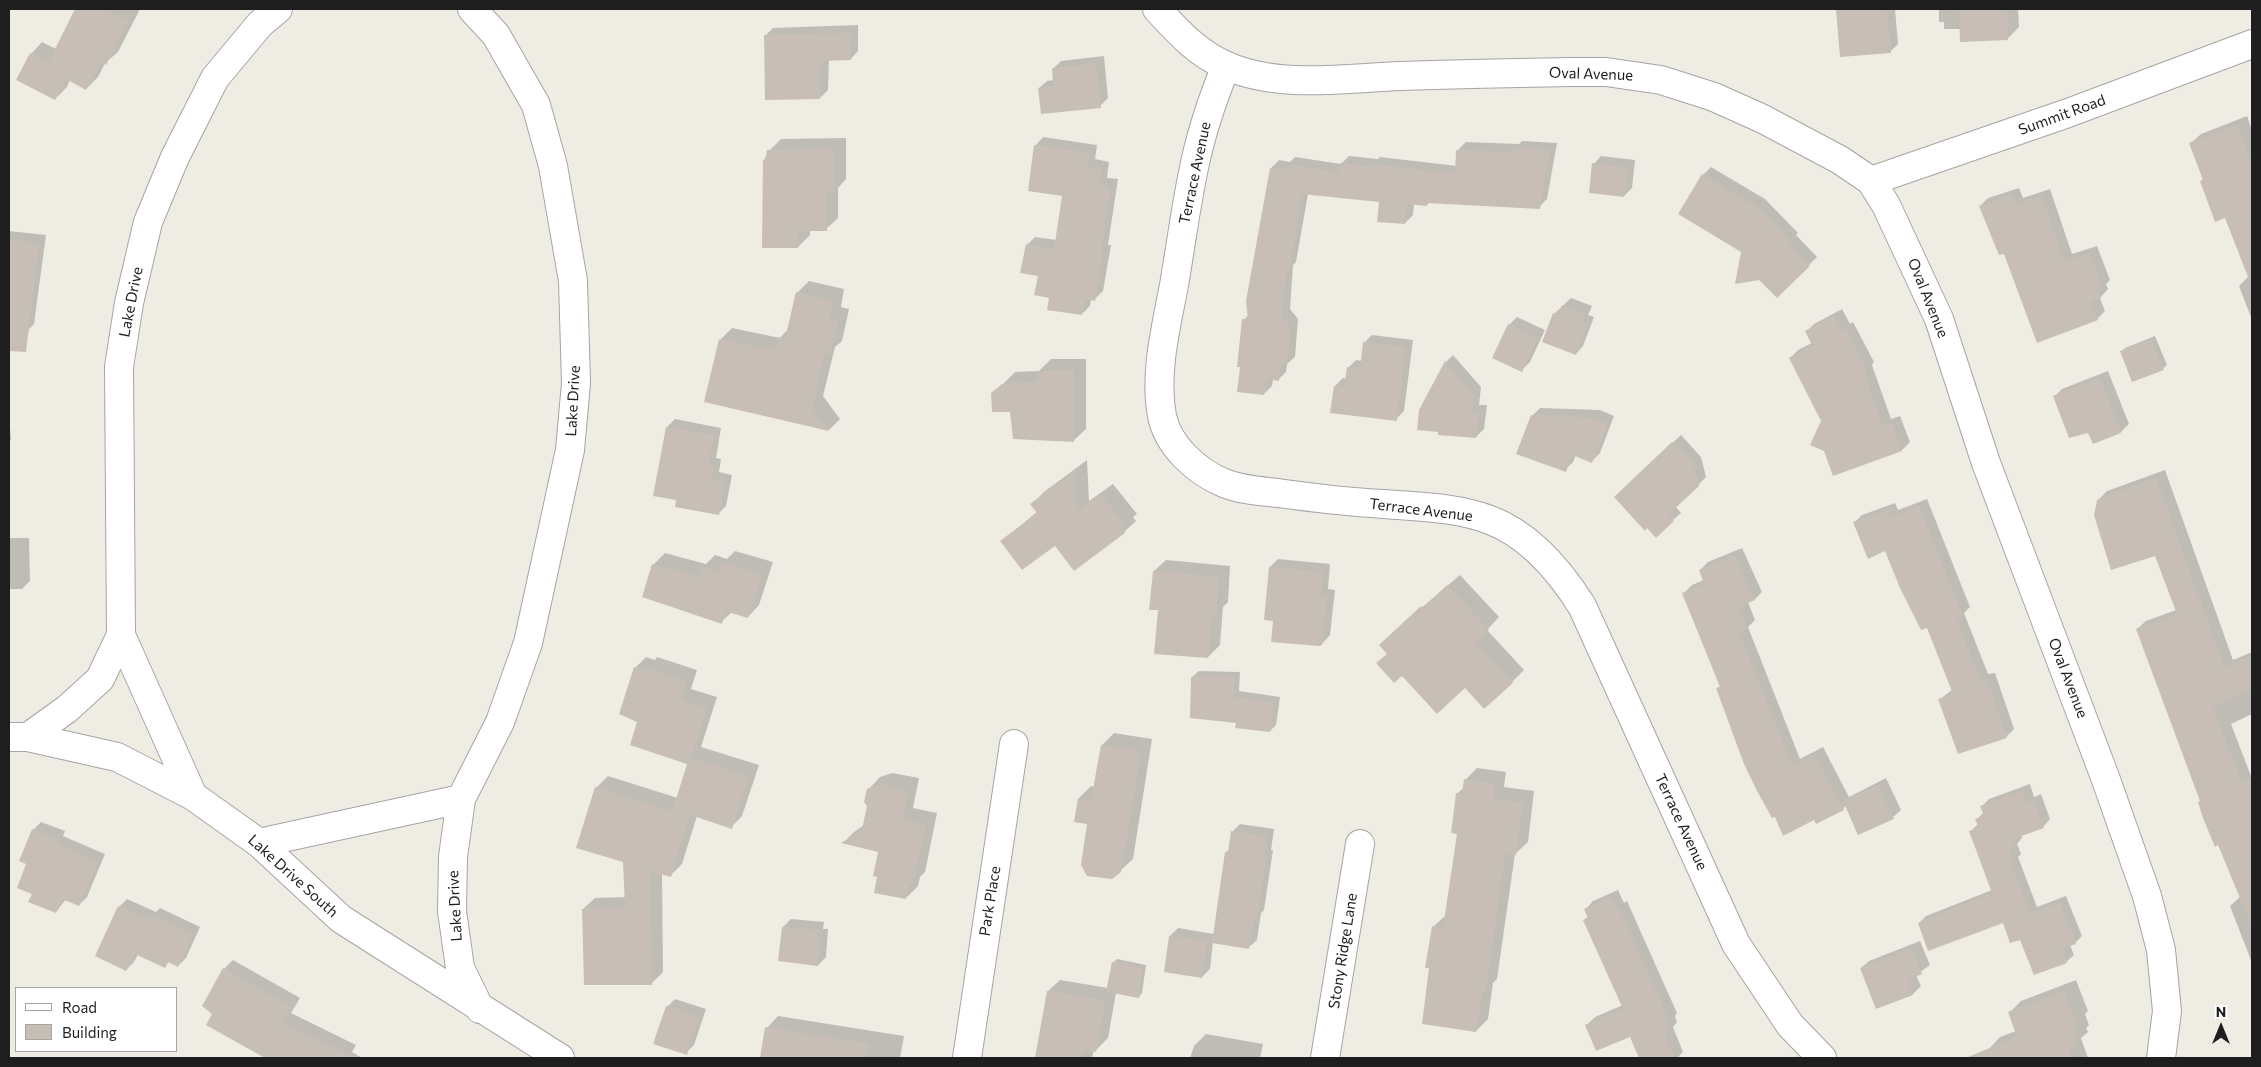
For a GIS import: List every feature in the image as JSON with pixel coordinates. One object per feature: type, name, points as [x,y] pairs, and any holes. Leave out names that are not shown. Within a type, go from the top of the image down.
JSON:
[{"type":"street","name":"Lake Drive","points":[[193,796],[120,636],[119,367],[129,303],[148,222],[175,157],[215,78],[260,24],[278,9]]},
{"type":"street","name":"Lake Drive","points":[[472,9],[496,35],[536,105],[554,166],[573,281],[576,383],[570,450],[528,643],[500,722],[461,799],[453,857],[452,911],[460,968],[480,1009]]},
{"type":"street","name":"Oval Avenue","points":[[1158,9],[1189,42],[1209,57],[1226,66],[1255,75],[1280,78],[1606,72],[1662,80],[1714,97],[1763,119],[1840,160],[1871,181],[1902,237],[1939,320],[1986,463],[2105,776],[2147,896],[2161,950],[2167,1011],[2161,1058]]},
{"type":"street","name":"Summit Road","points":[[1871,181],[2052,119],[2252,44]]},
{"type":"street","name":"Terrace Avenue","points":[[1226,66],[1211,104],[1195,162],[1164,343],[1160,395],[1162,418],[1169,435],[1181,452],[1200,468],[1223,483],[1245,490],[1324,500],[1462,512],[1491,520],[1516,534],[1543,556],[1566,581],[1582,606],[1736,944],[1790,1025],[1822,1058]]},
{"type":"street","name":"Lake Drive","points":[[19,737],[67,709],[100,678],[120,636]]},
{"type":"street","name":"Lake Drive South","points":[[19,737],[117,757],[193,796],[259,843],[341,919],[560,1058]]},
{"type":"street","name":"Park Place","points":[[967,1058],[1014,744]]},
{"type":"street","points":[[259,843],[461,799]]},
{"type":"street","name":"Stony Ridge Lane","points":[[1325,1058],[1360,844]]},
{"type":"building","points":[[75,9],[105,9],[129,21],[106,65],[101,62],[86,90],[66,79],[55,100],[16,80],[30,53],[48,63]]},
{"type":"building","points":[[1836,9],[1887,9],[1891,53],[1840,57]]},
{"type":"building","points":[[1959,9],[2007,9],[2008,40],[1960,42]]},
{"type":"building","points":[[851,33],[851,60],[821,61],[820,99],[765,100],[764,35]]},
{"type":"building","points":[[1096,64],[1101,108],[1041,114],[1038,88],[1053,86],[1052,68]]},
{"type":"building","points":[[2237,125],[2252,165],[2252,282],[2250,282],[2225,218],[2215,222],[2200,181],[2203,180],[2189,143]]},
{"type":"building","points":[[1034,145],[1090,153],[1087,167],[1102,169],[1100,185],[1111,187],[1095,301],[1085,299],[1082,315],[1047,310],[1049,298],[1034,295],[1038,276],[1020,273],[1026,244],[1054,249],[1062,196],[1028,191]]},
{"type":"building","points":[[1513,148],[1550,150],[1540,209],[1427,203],[1427,206],[1407,204],[1405,224],[1377,222],[1379,202],[1302,194],[1289,272],[1286,271],[1282,317],[1290,328],[1287,366],[1281,364],[1279,381],[1267,379],[1264,395],[1237,392],[1240,367],[1237,367],[1242,319],[1248,319],[1246,301],[1270,168],[1285,170],[1286,164],[1339,172],[1340,163],[1371,167],[1371,164],[1455,174],[1456,150],[1513,152]]},
{"type":"building","points":[[834,149],[835,192],[827,192],[827,231],[798,231],[798,248],[762,248],[763,160],[765,160],[767,150]]},
{"type":"building","points":[[1592,163],[1628,168],[1624,197],[1589,193]]},
{"type":"building","points":[[1702,174],[1757,207],[1791,242],[1789,243],[1810,266],[1777,298],[1759,280],[1735,284],[1741,252],[1678,214]]},
{"type":"building","points":[[2011,195],[2015,205],[2042,196],[2064,262],[2089,253],[2103,289],[2098,291],[2101,298],[2091,302],[2098,320],[2037,343],[2004,254],[1999,255],[1979,206]]},
{"type":"building","points":[[9,239],[39,243],[26,352],[9,351]]},
{"type":"building","points":[[796,292],[833,301],[829,319],[838,321],[830,354],[825,353],[812,409],[829,431],[704,402],[719,339],[775,351],[778,337],[785,339]]},
{"type":"building","points":[[1562,305],[1584,314],[1581,323],[1587,325],[1576,355],[1542,342],[1553,313],[1558,315]]},
{"type":"building","points":[[1834,316],[1842,331],[1845,329],[1867,371],[1864,373],[1883,426],[1892,423],[1902,451],[1833,476],[1824,451],[1810,445],[1821,421],[1789,358],[1812,345],[1805,331]]},
{"type":"building","points":[[1508,324],[1538,338],[1522,372],[1492,358]]},
{"type":"building","points":[[2151,339],[2164,370],[2132,382],[2120,351]]},
{"type":"building","points":[[1363,342],[1405,347],[1397,421],[1330,413],[1334,386],[1344,387],[1347,367],[1360,369]]},
{"type":"building","points":[[1445,361],[1474,395],[1472,412],[1479,413],[1476,438],[1438,435],[1438,432],[1417,430],[1419,410]]},
{"type":"building","points":[[1074,370],[1074,442],[1013,439],[1010,412],[992,412],[991,393],[1002,384],[1038,382],[1037,371]]},
{"type":"building","points":[[2100,378],[2121,433],[2093,444],[2088,433],[2069,438],[2053,396]]},
{"type":"building","points":[[1531,415],[1592,418],[1607,424],[1592,463],[1577,457],[1573,453],[1566,472],[1516,454]]},
{"type":"building","points":[[666,427],[714,435],[708,466],[714,467],[712,480],[725,483],[719,515],[675,507],[676,500],[653,496]]},
{"type":"building","points":[[1672,442],[1694,465],[1699,486],[1668,515],[1674,521],[1656,538],[1647,528],[1645,531],[1614,497]]},
{"type":"building","points":[[1076,470],[1077,511],[1100,494],[1126,526],[1121,529],[1125,533],[1074,571],[1055,546],[1022,570],[1000,541],[1037,513],[1030,504]]},
{"type":"building","points":[[2156,478],[2224,667],[2252,656],[2252,689],[2213,708],[2242,783],[2252,779],[2252,927],[2218,845],[2215,847],[2203,818],[2198,802],[2200,801],[2136,629],[2177,614],[2155,556],[2111,570],[2094,515],[2097,500]]},
{"type":"building","points":[[1919,506],[1963,616],[1956,618],[1981,681],[1987,680],[2007,738],[1958,754],[1938,699],[1953,694],[1927,628],[1921,630],[1900,588],[1885,551],[1868,559],[1853,522],[1888,510],[1891,517]]},
{"type":"building","points":[[1734,555],[1755,600],[1739,607],[1747,629],[1739,632],[1792,766],[1815,754],[1844,810],[1816,824],[1814,820],[1783,836],[1775,817],[1772,818],[1744,764],[1716,688],[1720,687],[1682,593],[1704,584],[1699,570]]},
{"type":"building","points":[[722,562],[762,574],[748,618],[725,611],[722,624],[642,597],[652,564],[699,577],[702,567],[719,572]]},
{"type":"building","points":[[1269,567],[1323,572],[1320,597],[1327,597],[1322,645],[1271,642],[1273,621],[1264,620]]},
{"type":"building","points":[[1153,571],[1219,577],[1216,616],[1212,615],[1208,658],[1154,654],[1158,610],[1149,610]]},
{"type":"building","points":[[1447,585],[1489,630],[1475,642],[1513,683],[1484,709],[1465,688],[1437,714],[1402,676],[1394,683],[1376,663],[1387,654],[1379,645]]},
{"type":"building","points":[[634,667],[644,670],[645,668],[686,681],[681,700],[707,708],[691,758],[749,776],[732,829],[673,809],[687,764],[630,745],[637,722],[619,714]]},
{"type":"building","points":[[1191,677],[1234,677],[1233,697],[1274,703],[1270,732],[1235,728],[1236,723],[1190,718]]},
{"type":"building","points":[[1101,745],[1141,751],[1121,872],[1112,879],[1087,876],[1081,865],[1087,824],[1074,822],[1078,798],[1091,800]]},
{"type":"building","points":[[1464,779],[1495,784],[1493,799],[1523,803],[1516,855],[1505,854],[1486,992],[1482,992],[1476,1032],[1422,1024],[1429,968],[1425,968],[1432,926],[1443,928],[1457,834],[1451,833],[1456,793],[1462,793]]},
{"type":"building","points":[[879,784],[908,790],[902,820],[926,825],[913,885],[909,884],[906,899],[874,893],[877,877],[873,876],[878,852],[841,843],[862,830],[867,806],[864,802],[867,789]]},
{"type":"building","points":[[1878,785],[1894,819],[1858,835],[1843,801]]},
{"type":"building","points":[[595,787],[689,816],[671,877],[650,871],[652,985],[584,985],[582,909],[625,908],[623,862],[576,848]]},
{"type":"building","points":[[2023,791],[2027,803],[2034,801],[2044,828],[2013,839],[2016,847],[2009,849],[2014,863],[2011,864],[2030,913],[2060,903],[2076,944],[2062,949],[2067,963],[2034,975],[2020,940],[2010,943],[2003,923],[1928,951],[1918,923],[1992,893],[1969,831],[1979,828],[1975,819],[1984,816],[1980,806]]},
{"type":"building","points":[[32,829],[58,839],[56,844],[98,862],[79,906],[62,899],[56,913],[28,902],[32,894],[17,888],[26,864],[19,861]]},
{"type":"building","points":[[1231,831],[1267,837],[1264,857],[1266,858],[1257,919],[1254,919],[1249,949],[1212,943],[1225,852],[1228,852]]},
{"type":"building","points":[[1610,897],[1616,910],[1619,908],[1670,1022],[1667,1023],[1670,1031],[1665,1033],[1675,1058],[1639,1058],[1630,1037],[1596,1051],[1585,1025],[1623,1009],[1583,920],[1588,918],[1584,909]]},
{"type":"building","points":[[118,906],[149,920],[151,915],[193,935],[178,967],[168,962],[165,968],[135,954],[126,971],[95,956]]},
{"type":"building","points":[[782,927],[817,930],[816,936],[821,937],[818,966],[778,961]]},
{"type":"building","points":[[1169,936],[1207,941],[1202,978],[1164,972]]},
{"type":"building","points":[[1912,948],[1922,974],[1908,980],[1913,995],[1876,1009],[1860,968]]},
{"type":"building","points":[[1112,962],[1142,968],[1139,998],[1106,992]]},
{"type":"building","points":[[223,968],[292,1007],[283,1023],[355,1058],[265,1058],[206,1025],[212,1014],[202,1006]]},
{"type":"building","points":[[1047,991],[1105,1000],[1096,1052],[1084,1050],[1083,1058],[1035,1058]]},
{"type":"building","points":[[2064,991],[2077,1024],[2073,1026],[2078,1038],[2074,1039],[2076,1045],[2068,1048],[2072,1058],[1968,1058],[2017,1037],[2008,1012]]},
{"type":"building","points":[[666,1006],[699,1017],[687,1055],[653,1044]]},
{"type":"building","points":[[765,1027],[869,1044],[867,1058],[760,1058]]}]
